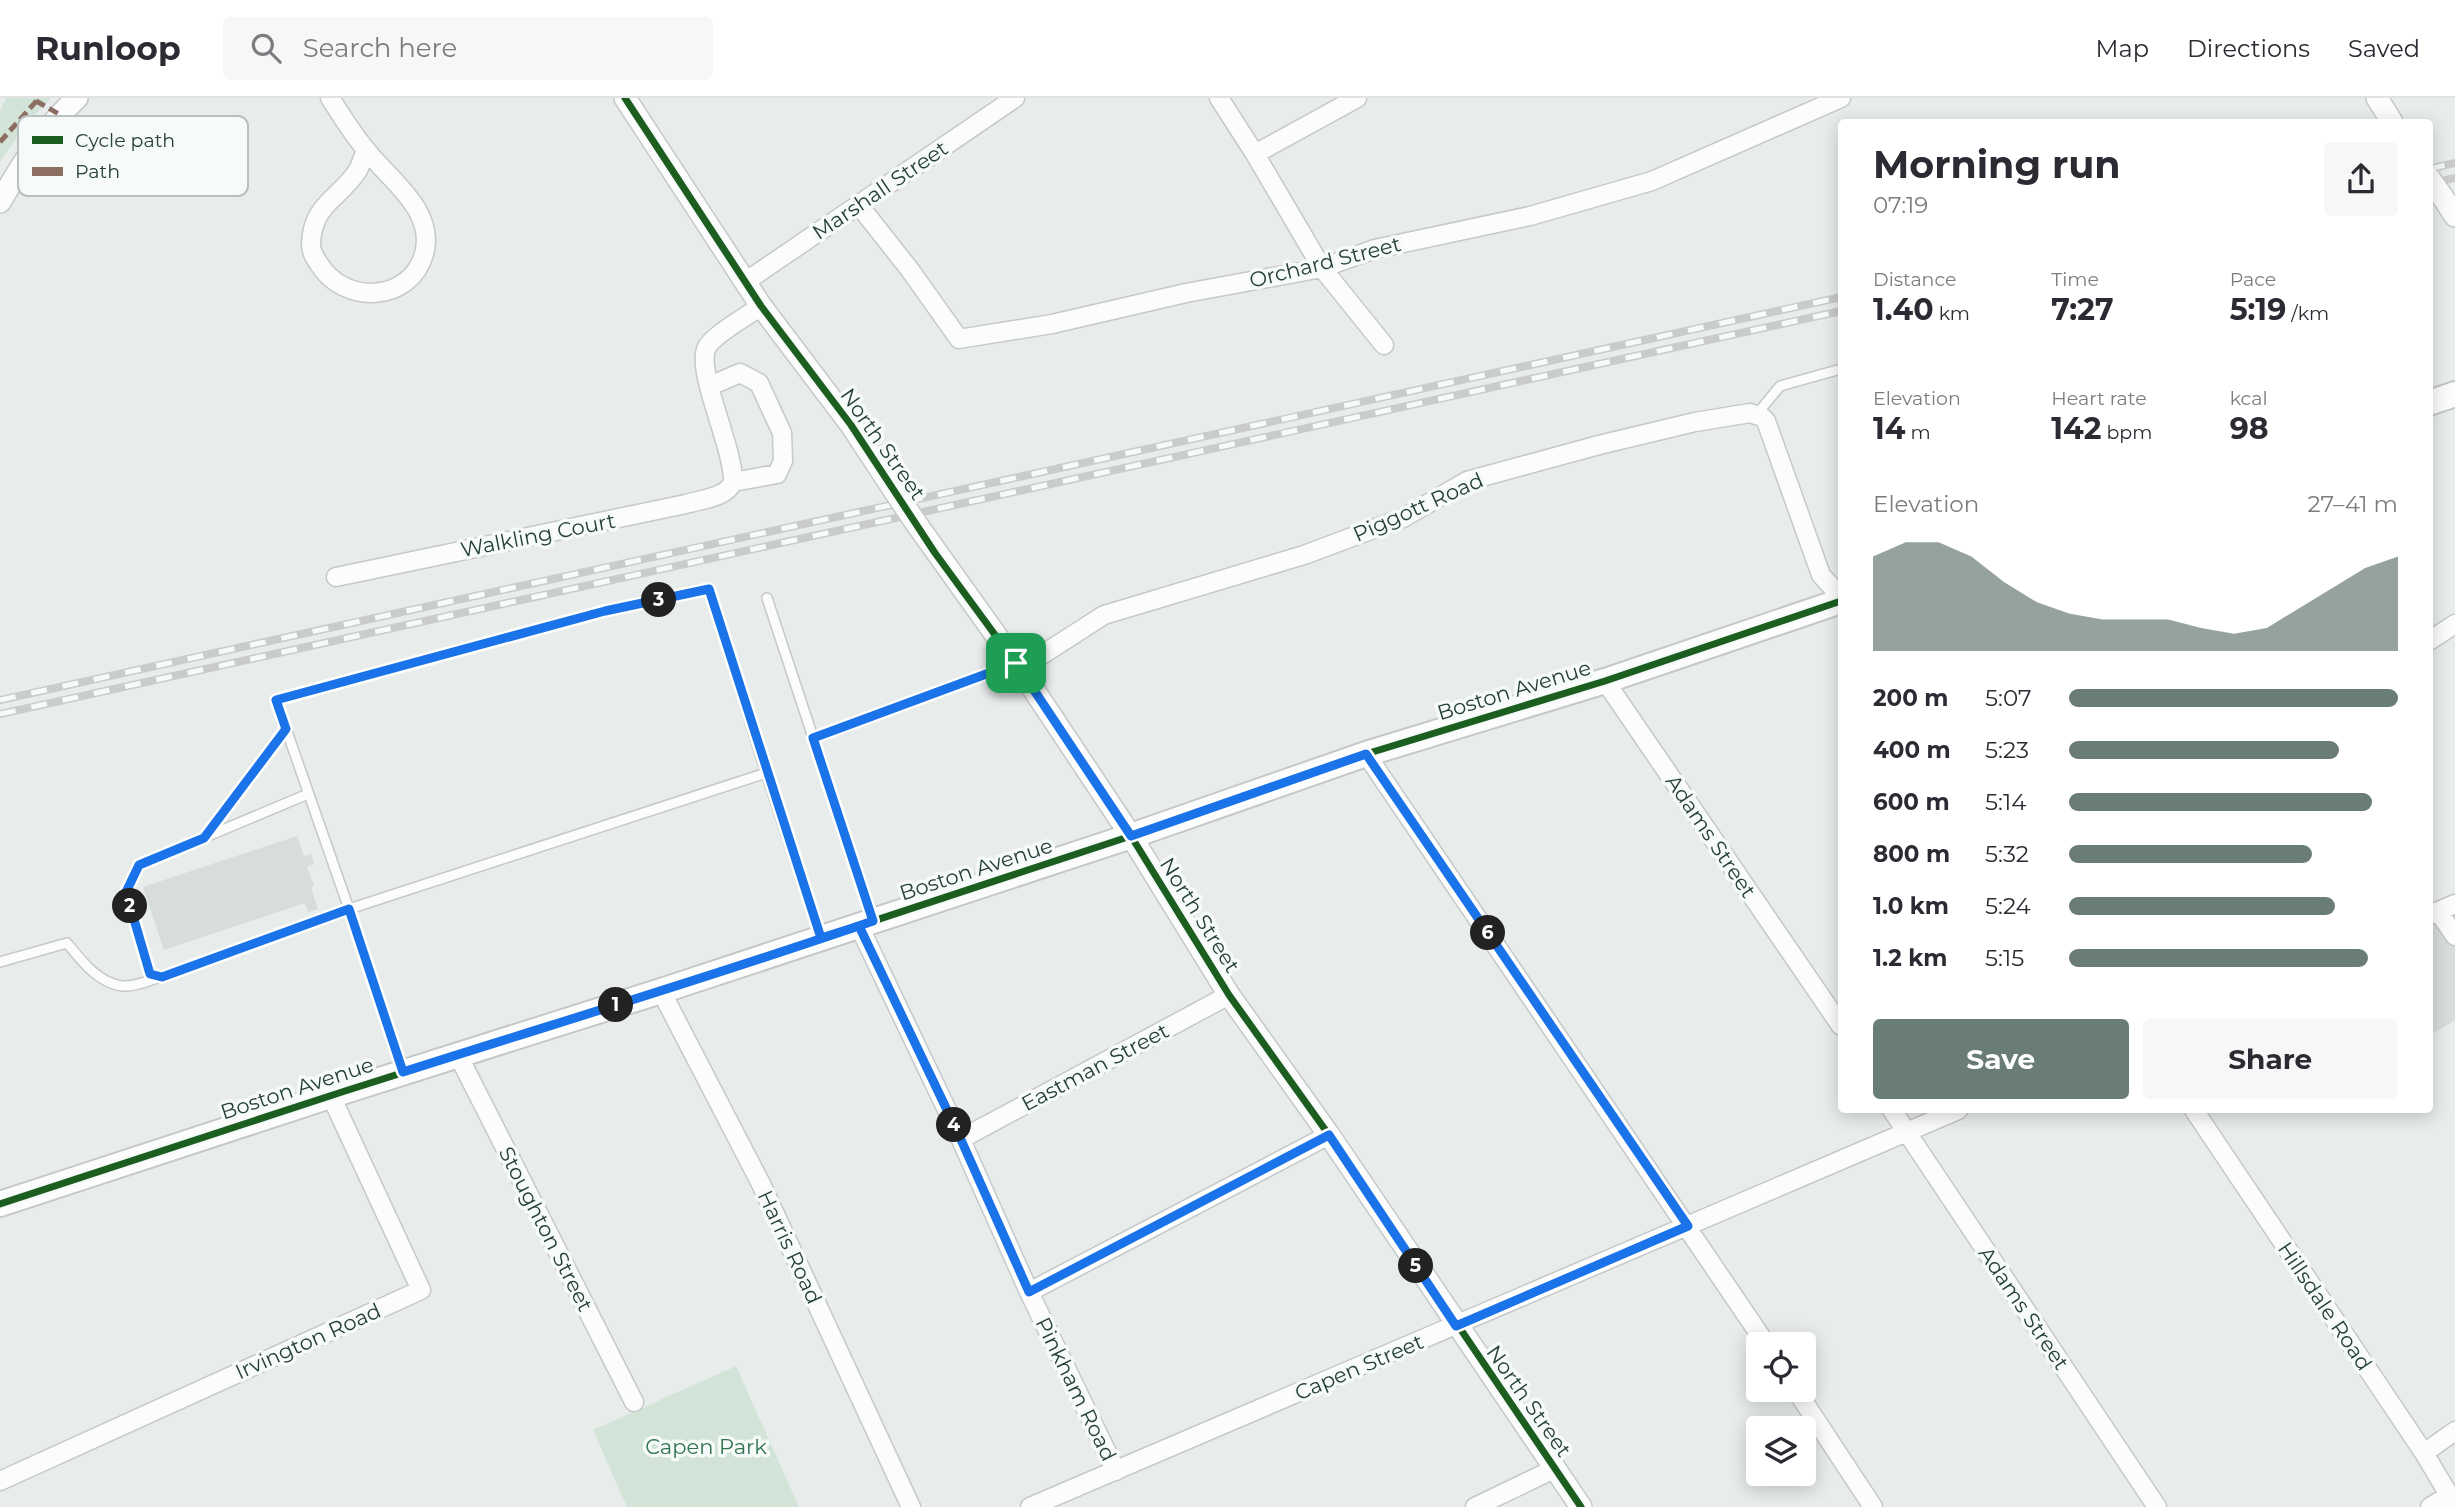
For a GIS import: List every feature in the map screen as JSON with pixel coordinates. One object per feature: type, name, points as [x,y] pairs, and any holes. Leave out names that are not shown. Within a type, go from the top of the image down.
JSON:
[{"type":"main road","points":[[2433,402],[2455,394]]},
{"type":"main road","name":"Boston Avenue","points":[[0,1204],[661,991],[1131,836],[1366,754],[1605,681],[1838,600]]},
{"type":"street","points":[[57,116],[77,98]]},
{"type":"street","points":[[330,98],[366,150],[416,206],[425,230],[424,252],[412,276],[400,285],[369,295],[341,286],[326,275],[311,250],[317,217],[330,197],[348,183],[359,169],[366,150]]},
{"type":"street","name":"North Street","points":[[625,98],[761,306],[851,425],[935,553],[1018,666],[1131,836],[1229,995],[1329,1135],[1581,1507]]},
{"type":"street","name":"Marshall Street","points":[[745,282],[1015,98]]},
{"type":"street","points":[[1219,98],[1322,268],[1384,345]]},
{"type":"street","points":[[1255,154],[1357,98]]},
{"type":"street","name":"Orchard Street","points":[[858,204],[959,339],[1052,324],[1186,293],[1322,268],[1375,249],[1530,216],[1652,181],[1841,98]]},
{"type":"street","points":[[2377,98],[2390,119]]},
{"type":"street","points":[[0,202],[18,171]]},
{"type":"street","points":[[2433,184],[2455,216]]},
{"type":"street","points":[[710,386],[740,373],[759,383],[782,432],[783,461],[777,474],[733,482],[728,450],[710,386],[705,365],[706,349],[718,336],[761,306]]},
{"type":"street","name":"Piggott Road","points":[[1018,666],[1104,615],[1316,550],[1403,518],[1466,481],[1599,444],[1695,422],[1738,414],[1757,414]]},
{"type":"street","points":[[1757,414],[1769,427],[1821,575],[1838,595]]},
{"type":"street","name":"Walkling Court","points":[[336,577],[686,504],[722,494],[730,489],[733,482]]},
{"type":"street","points":[[2433,638],[2455,624]]},
{"type":"street","name":"Adams Street","points":[[1605,681],[1838,1022]]},
{"type":"street","points":[[1366,754],[1758,1332]]},
{"type":"street","points":[[2455,904],[2433,913],[2455,936]]},
{"type":"street","name":"Pinkham Road","points":[[866,923],[1029,1292],[1116,1471]]},
{"type":"street","name":"Harris Road","points":[[661,991],[761,1184],[912,1507]]},
{"type":"street","name":"Eastman Street","points":[[961,1139],[1229,995]]},
{"type":"street","name":"Stoughton Street","points":[[458,1055],[634,1402]]},
{"type":"street","name":"Irvington Road","points":[[0,1481],[421,1290],[331,1096]]},
{"type":"street","name":"Adams Street","points":[[1894,1113],[2157,1507]]},
{"type":"street","name":"Capen Street","points":[[1030,1507],[1950,1113]]},
{"type":"street","name":"Hillsdale Road","points":[[2196,1113],[2424,1453],[2452,1500]]},
{"type":"street","points":[[1029,1292],[1329,1135]]},
{"type":"street","points":[[1804,1402],[1873,1507]]},
{"type":"street","points":[[2424,1453],[2455,1431]]},
{"type":"street","points":[[1475,1507],[1554,1469]]},
{"type":"street","points":[[2430,1507],[2452,1500]]},
{"type":"lane","points":[[1757,414],[1780,386],[1838,370]]},
{"type":"lane","points":[[403,1072],[276,700],[605,611],[709,589],[821,938]]},
{"type":"lane","points":[[767,598],[813,738],[866,923]]},
{"type":"lane","points":[[813,738],[1018,666]]},
{"type":"lane","points":[[204,838],[286,729]]},
{"type":"lane","points":[[0,962],[67,943],[96,975],[121,986],[131,985],[162,977],[349,909],[766,773]]},
{"type":"lane","points":[[162,977],[150,974],[126,892],[139,865],[308,794]]},
{"type":"shaded area","points":[[297,836],[304,856],[311,854],[314,864],[307,867],[318,909],[308,912],[305,903],[164,950],[143,887]]},
{"type":"shaded area","points":[[2455,907],[2455,1020],[2433,1034],[2433,917]]},
{"type":"green space","points":[[6,98],[51,98],[34,116],[18,116],[18,136],[0,162],[0,111]]},
{"type":"green space","name":"Capen Park","points":[[736,1366],[799,1507],[627,1507],[593,1430]]},
{"type":"railway","points":[[2433,168],[2455,163]]},
{"type":"railway","points":[[2433,183],[2455,178]]},
{"type":"railway","points":[[0,700],[1838,298]]},
{"type":"railway","points":[[0,714],[1838,312]]},
{"type":"marked path","points":[[23,116],[39,98]]},
{"type":"marked path","points":[[36,101],[59,114]]},
{"type":"marked path","points":[[0,142],[18,122]]},
{"type":"cycle path","points":[[625,98],[761,306],[851,425],[935,553],[1020,669],[1131,836],[1229,995],[1329,1135],[1581,1507]]},
{"type":"cycle path","points":[[0,1204],[661,991],[1131,836],[1366,754],[1605,681],[1838,602]]},
{"type":"route","points":[[1016,663],[813,738],[873,921],[821,938],[661,991],[403,1072],[349,909],[162,977],[150,974],[126,892],[139,865],[204,838],[286,729],[276,700],[605,611],[709,589],[821,938],[859,926],[958,1133],[1029,1292],[1329,1135],[1456,1326],[1688,1226],[1366,754],[1131,836],[1016,663]]}]
